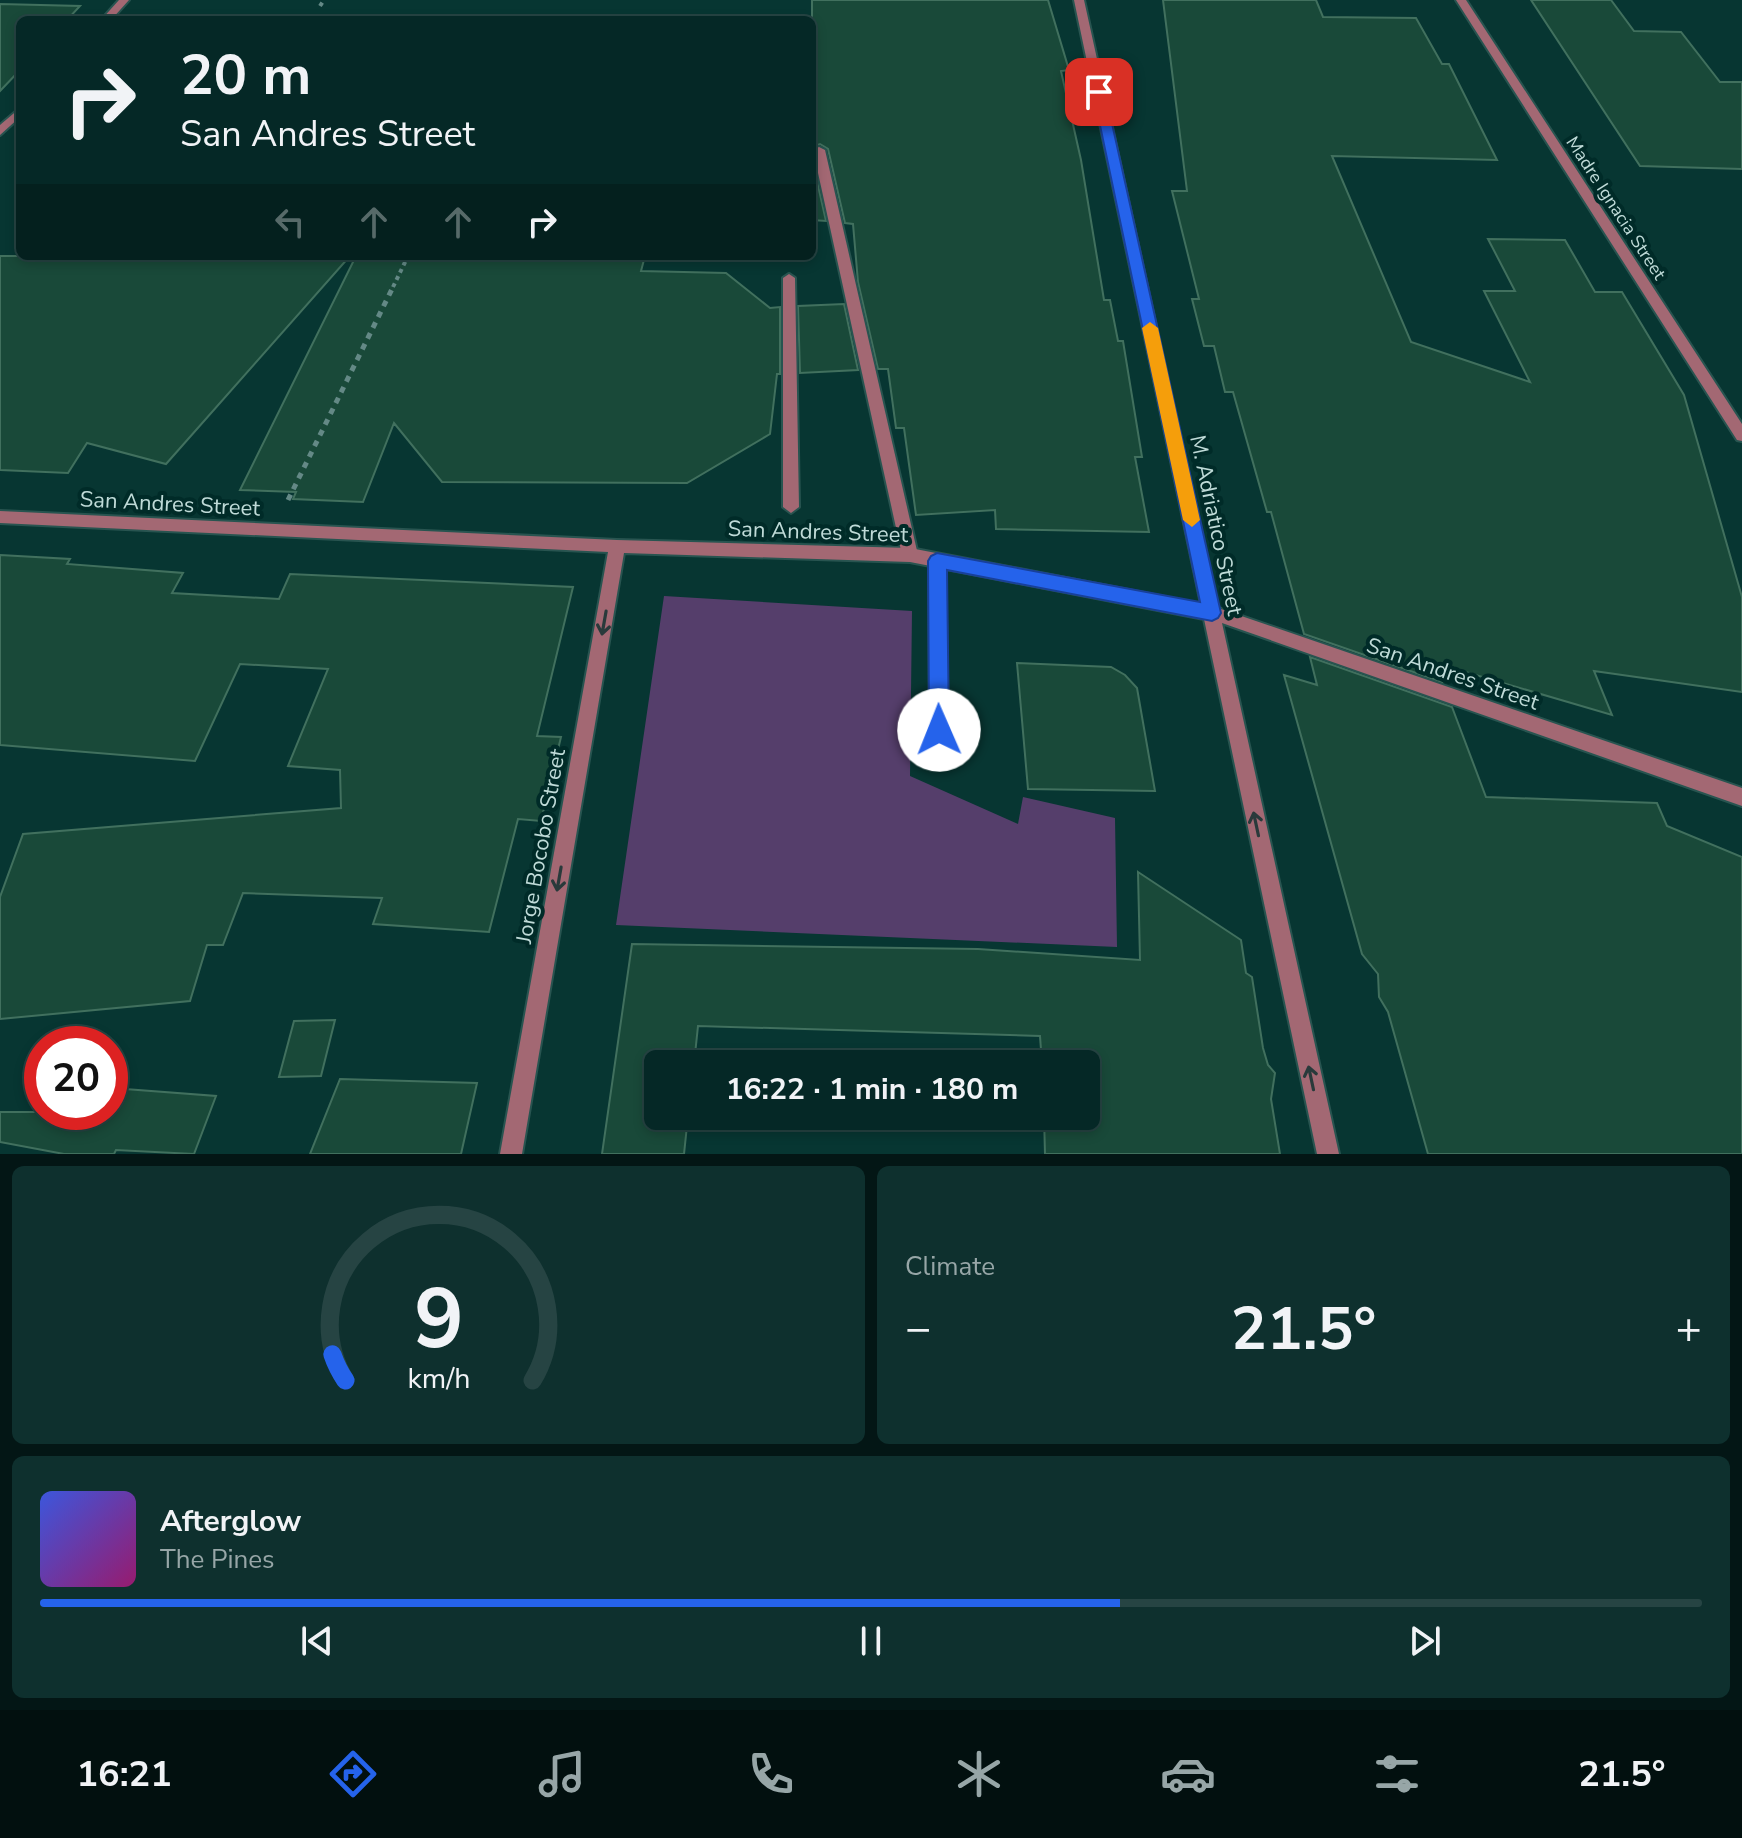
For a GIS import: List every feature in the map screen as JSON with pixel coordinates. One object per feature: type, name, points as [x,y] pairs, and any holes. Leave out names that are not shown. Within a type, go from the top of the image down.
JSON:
[{"type":"street","points":[[110,16],[124,0]]},
{"type":"street","name":"M. Adriatico Street","points":[[1079,0],[1328,1154]]},
{"type":"street","name":"Madre Ignacia Street","points":[[1461,0],[1742,436]]},
{"type":"street","points":[[0,132],[16,115]]},
{"type":"street","points":[[819,150],[910,555]]},
{"type":"street","points":[[789,278],[791,507]]},
{"type":"street","name":"San Andres Street","points":[[0,517],[617,546],[910,555],[1212,613],[1742,797]]},
{"type":"street","name":"Jorge Bocobo Street","points":[[511,1154],[617,546]]},
{"type":"street","points":[[937,561],[939,730]]},
{"type":"path","points":[[320,6],[324,0]]},
{"type":"path","points":[[273,530],[406,260]]},
{"type":"shaded area","points":[[664,596],[912,611],[910,776],[1018,824],[1023,797],[1115,818],[1117,947],[616,925]]},
{"type":"building","points":[[812,0],[1048,0],[1069,70],[1061,71],[1081,160],[1104,300],[1110,300],[1118,341],[1123,341],[1142,457],[1135,457],[1149,532],[996,529],[995,510],[916,515],[904,428],[896,428],[888,369],[878,369],[858,282],[853,224],[845,223],[828,149],[820,144],[816,146],[816,16],[812,16]]},
{"type":"building","points":[[1163,0],[1316,0],[1323,17],[1416,18],[1442,64],[1449,64],[1497,160],[1332,156],[1411,342],[1530,382],[1484,291],[1515,291],[1488,239],[1565,240],[1595,292],[1622,292],[1684,395],[1742,597],[1742,692],[1594,671],[1612,715],[1435,663],[1442,682],[1304,634],[1271,512],[1267,512],[1233,392],[1225,392],[1214,346],[1204,346],[1192,299],[1199,299],[1172,191],[1187,191]]},
{"type":"building","points":[[1531,0],[1611,0],[1634,31],[1681,32],[1720,82],[1742,82],[1742,169],[1640,166]]},
{"type":"building","points":[[0,4],[80,6],[71,16],[16,16],[16,74],[0,91]]},
{"type":"building","points":[[816,177],[826,221],[816,220]]},
{"type":"building","points":[[0,256],[16,256],[16,260],[346,260],[166,464],[87,443],[68,473],[0,470]]},
{"type":"building","points":[[354,260],[644,260],[641,271],[726,273],[770,308],[780,307],[780,374],[777,374],[770,434],[687,483],[442,482],[394,423],[363,502],[293,499],[296,492],[240,490]]},
{"type":"building","points":[[844,304],[858,370],[800,373],[798,306]]},
{"type":"building","points":[[0,555],[70,559],[67,564],[183,573],[172,593],[279,599],[290,574],[573,587],[537,736],[561,737],[541,821],[518,819],[489,932],[373,924],[382,898],[243,893],[223,945],[207,945],[190,1001],[0,1019],[0,897],[23,834],[341,808],[340,770],[288,766],[328,669],[240,664],[195,761],[0,745]]},
{"type":"building","points":[[1310,657],[1452,707],[1486,797],[1657,803],[1667,826],[1742,857],[1742,1154],[1428,1154],[1388,1012],[1379,997],[1378,974],[1362,954],[1284,675],[1317,685]]},
{"type":"building","points":[[1017,663],[1111,667],[1125,675],[1137,688],[1155,791],[1028,789]]},
{"type":"building","points":[[1138,872],[1241,940],[1246,973],[1252,977],[1263,1048],[1268,1065],[1275,1073],[1271,1099],[1280,1154],[1045,1154],[1044,1130],[1100,1130],[1100,1050],[1041,1050],[1040,1036],[698,1026],[695,1050],[644,1050],[644,1130],[687,1130],[684,1154],[602,1154],[632,944],[978,949],[1140,960]]},
{"type":"building","points":[[335,1020],[321,1076],[279,1077],[294,1021]]},
{"type":"building","points":[[340,1079],[477,1083],[461,1154],[310,1154]]},
{"type":"building","points":[[128,1089],[216,1096],[194,1154],[116,1150],[114,1154],[64,1154],[0,1142],[0,1112],[24,1112],[24,1130],[128,1130]]},
{"type":"slow traffic","points":[[1150,328],[1192,520]]},
{"type":"route","points":[[939,730],[937,561],[1212,613],[1099,92]]}]
